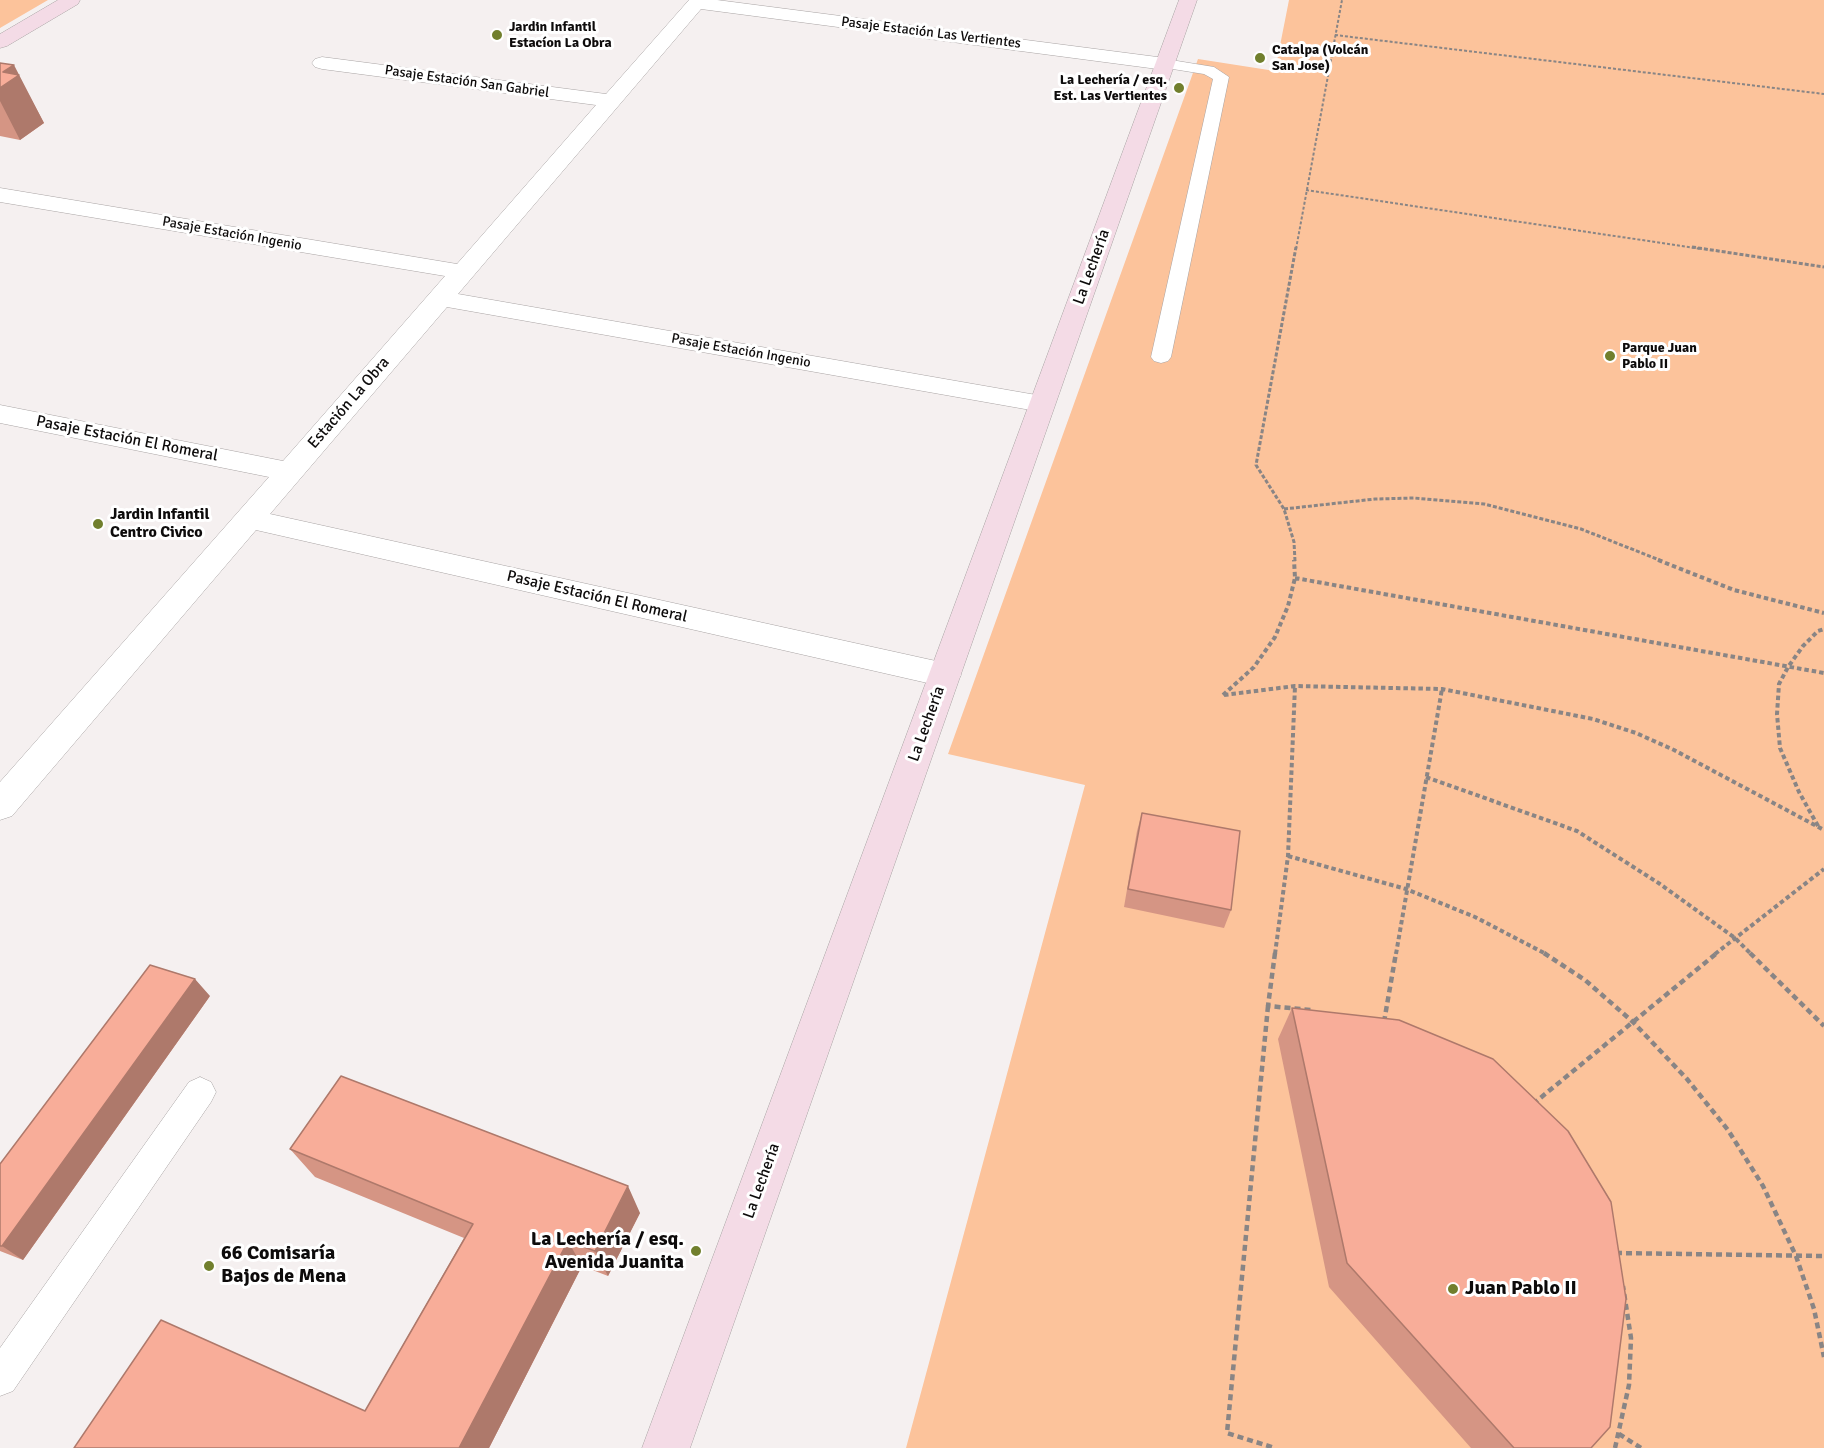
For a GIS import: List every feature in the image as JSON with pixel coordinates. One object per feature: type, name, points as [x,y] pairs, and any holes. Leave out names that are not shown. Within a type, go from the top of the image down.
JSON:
[{"type":"street","points":[[0,42],[71,0]]},
{"type":"street","name":"La Lechería","points":[[666,1448],[1188,0]]},
{"type":"street","name":"Pasaje Estación Las Vertientes","points":[[698,1],[1165,64]]},
{"type":"street","name":"Estación La Obra","points":[[0,806],[698,1]]},
{"type":"street","name":"Pasaje Estación San Gabriel","points":[[322,63],[611,101]]},
{"type":"street","name":"Pasaje Estación Ingenio","points":[[0,195],[463,272]]},
{"type":"street","name":"Pasaje Estación Ingenio","points":[[440,298],[1042,404]]},
{"type":"street","name":"Pasaje Estación El Romeral","points":[[0,414],[290,472]]},
{"type":"street","name":"Pasaje Estación El Romeral","points":[[249,519],[945,675]]},
{"type":"lane","points":[[1161,357],[1221,77],[1208,70],[1165,64]]},
{"type":"lane","points":[[0,1378],[201,1092]]},
{"type":"path","points":[[1342,0],[1256,465],[1284,509],[1294,542],[1295,578],[1288,606],[1275,637],[1254,667],[1222,695],[1295,686],[1442,689],[1582,717],[1636,733],[1729,778],[1824,830]]},
{"type":"path","points":[[1335,34],[1824,94]]},
{"type":"path","points":[[1306,190],[1824,267]]},
{"type":"path","points":[[1284,509],[1394,498],[1484,504],[1581,529],[1734,590],[1794,608],[1824,613]]},
{"type":"path","points":[[1295,578],[1824,673]]},
{"type":"path","points":[[1819,827],[1799,792],[1780,748],[1777,714],[1779,684],[1788,667],[1803,646],[1818,631],[1824,629]]},
{"type":"path","points":[[1275,1448],[1227,1433],[1268,1006],[1288,856],[1295,686]]},
{"type":"path","points":[[1372,1023],[1384,1025],[1442,689]]},
{"type":"path","points":[[1426,777],[1577,831],[1660,884],[1735,938],[1824,1026]]},
{"type":"path","points":[[1288,856],[1348,871],[1406,890],[1475,917],[1534,947],[1585,980],[1633,1022],[1687,1079],[1728,1130],[1763,1186],[1796,1256],[1814,1309],[1824,1357]]},
{"type":"path","points":[[1525,1110],[1735,938],[1824,869]]},
{"type":"path","points":[[1268,1006],[1316,1011]]},
{"type":"path","points":[[1612,1243],[1618,1263]]},
{"type":"path","points":[[1616,1253],[1824,1256]]},
{"type":"path","points":[[1614,1448],[1629,1385],[1631,1338],[1622,1282]]},
{"type":"path","points":[[1619,1434],[1641,1448]]},
{"type":"shaded area","points":[[0,0],[48,0],[0,28]]},
{"type":"shaded area","name":"Parque Juan Pablo II","points":[[1289,0],[1824,0],[1824,1448],[906,1448],[1085,785],[948,754],[1198,59],[1275,71]]},
{"type":"building","points":[[0,63],[14,65],[3,72],[19,75],[0,88]]},
{"type":"building","points":[[1142,813],[1240,831],[1231,910],[1128,889]]},
{"type":"building","points":[[150,965],[195,979],[0,1246],[0,1164]]},
{"type":"building","points":[[1292,1008],[1399,1020],[1493,1059],[1568,1131],[1611,1202],[1626,1299],[1610,1427],[1591,1448],[1514,1448],[1347,1263]]},
{"type":"building","points":[[341,1076],[628,1186],[595,1251],[568,1241],[459,1448],[74,1448],[161,1320],[365,1411],[473,1224],[290,1149]]},
{"type":"place","name":"Jardin Infantil Estacíon La Obra","points":[[497,35]]},
{"type":"place","name":"Catalpa (Volcán San Jose)","points":[[1260,58]]},
{"type":"place","name":"La Lechería / esq. Est. Las Vertientes","points":[[1179,88]]},
{"type":"place","name":"Parque Juan Pablo II","points":[[1610,356]]},
{"type":"place","name":"Jardin Infantil Centro Civico","points":[[98,524]]},
{"type":"place","name":"La Lechería / esq. Avenida Juanita","points":[[696,1251]]},
{"type":"place","name":"66 Comisaría Bajos de Mena","points":[[209,1266]]},
{"type":"place","name":"Juan Pablo II","points":[[1453,1289]]}]
